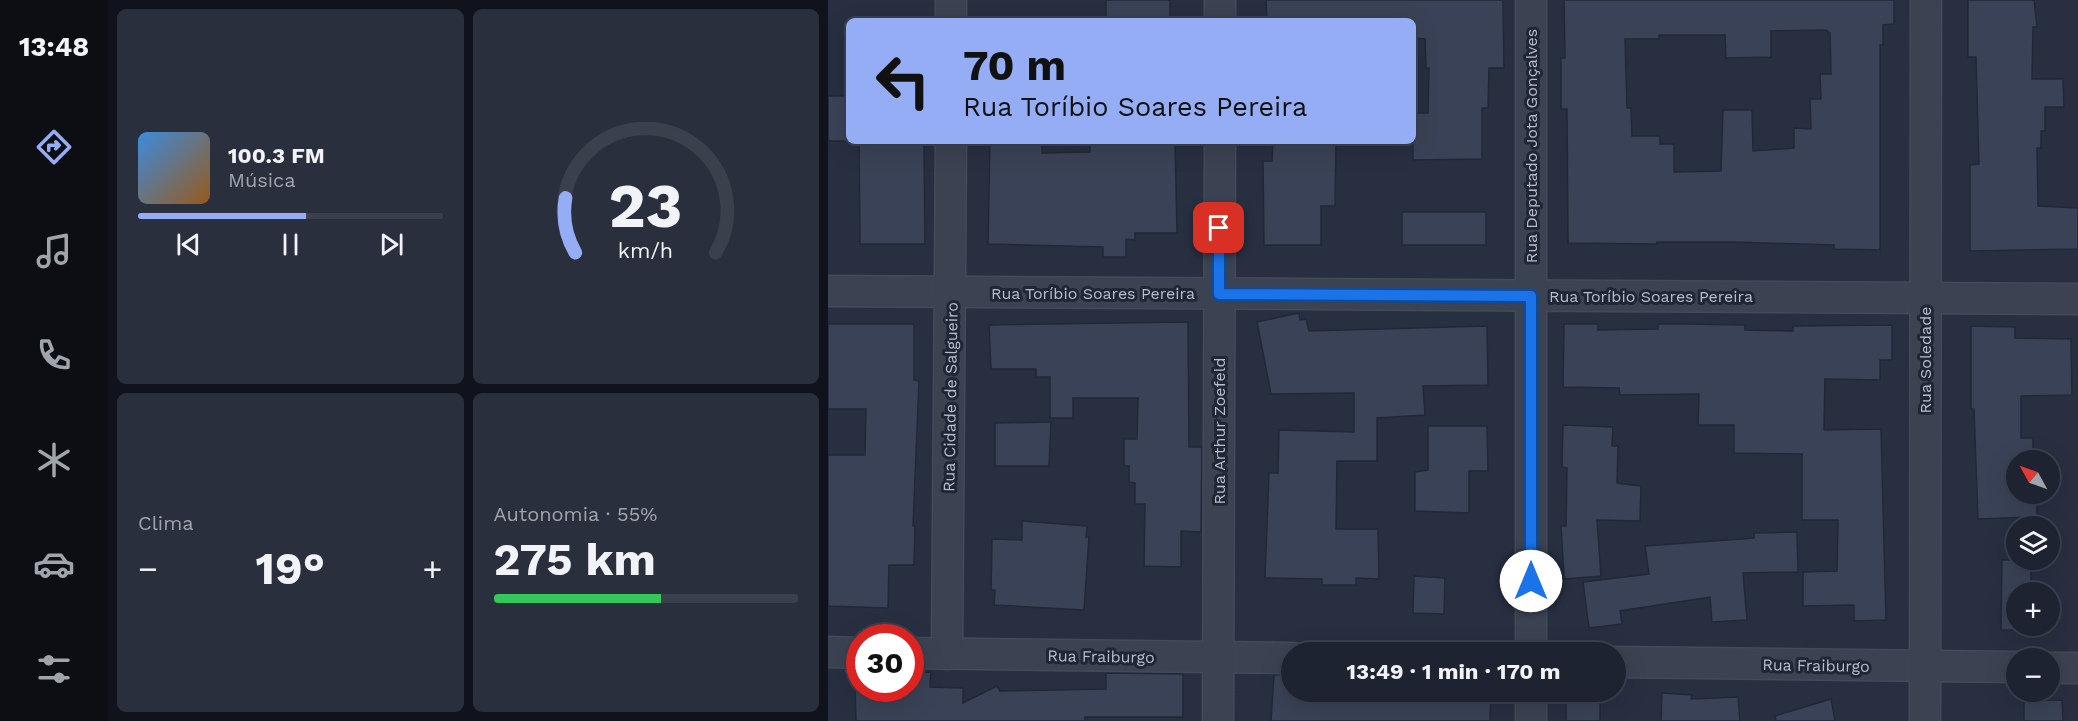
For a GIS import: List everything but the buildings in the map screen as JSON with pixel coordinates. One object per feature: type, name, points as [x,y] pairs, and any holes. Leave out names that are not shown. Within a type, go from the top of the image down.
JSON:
[{"type":"street","points":[[951,0],[951,18]]},
{"type":"street","points":[[1220,0],[1220,18]]},
{"type":"street","name":"Rua Deputado Jota Gonçalves","points":[[1531,0],[1531,642]]},
{"type":"street","name":"Rua Soledade","points":[[1925,721],[1926,0]]},
{"type":"street","name":"Rua Cidade de Salgueiro","points":[[947,654],[951,144]]},
{"type":"street","name":"Rua Arthur Zoefeld","points":[[1218,721],[1220,144]]},
{"type":"street","name":"Rua Toríbio Soares Pereira","points":[[828,291],[2078,299]]},
{"type":"street","points":[[828,652],[846,653]]},
{"type":"street","name":"Rua Fraiburgo","points":[[924,653],[1281,658]]},
{"type":"street","name":"Rua Fraiburgo","points":[[1626,662],[2006,667]]},
{"type":"street","points":[[2060,668],[2078,668]]},
{"type":"street","points":[[1531,702],[1531,721]]},
{"type":"route","points":[[1219,228],[1219,294],[1531,296],[1531,581]]}]
